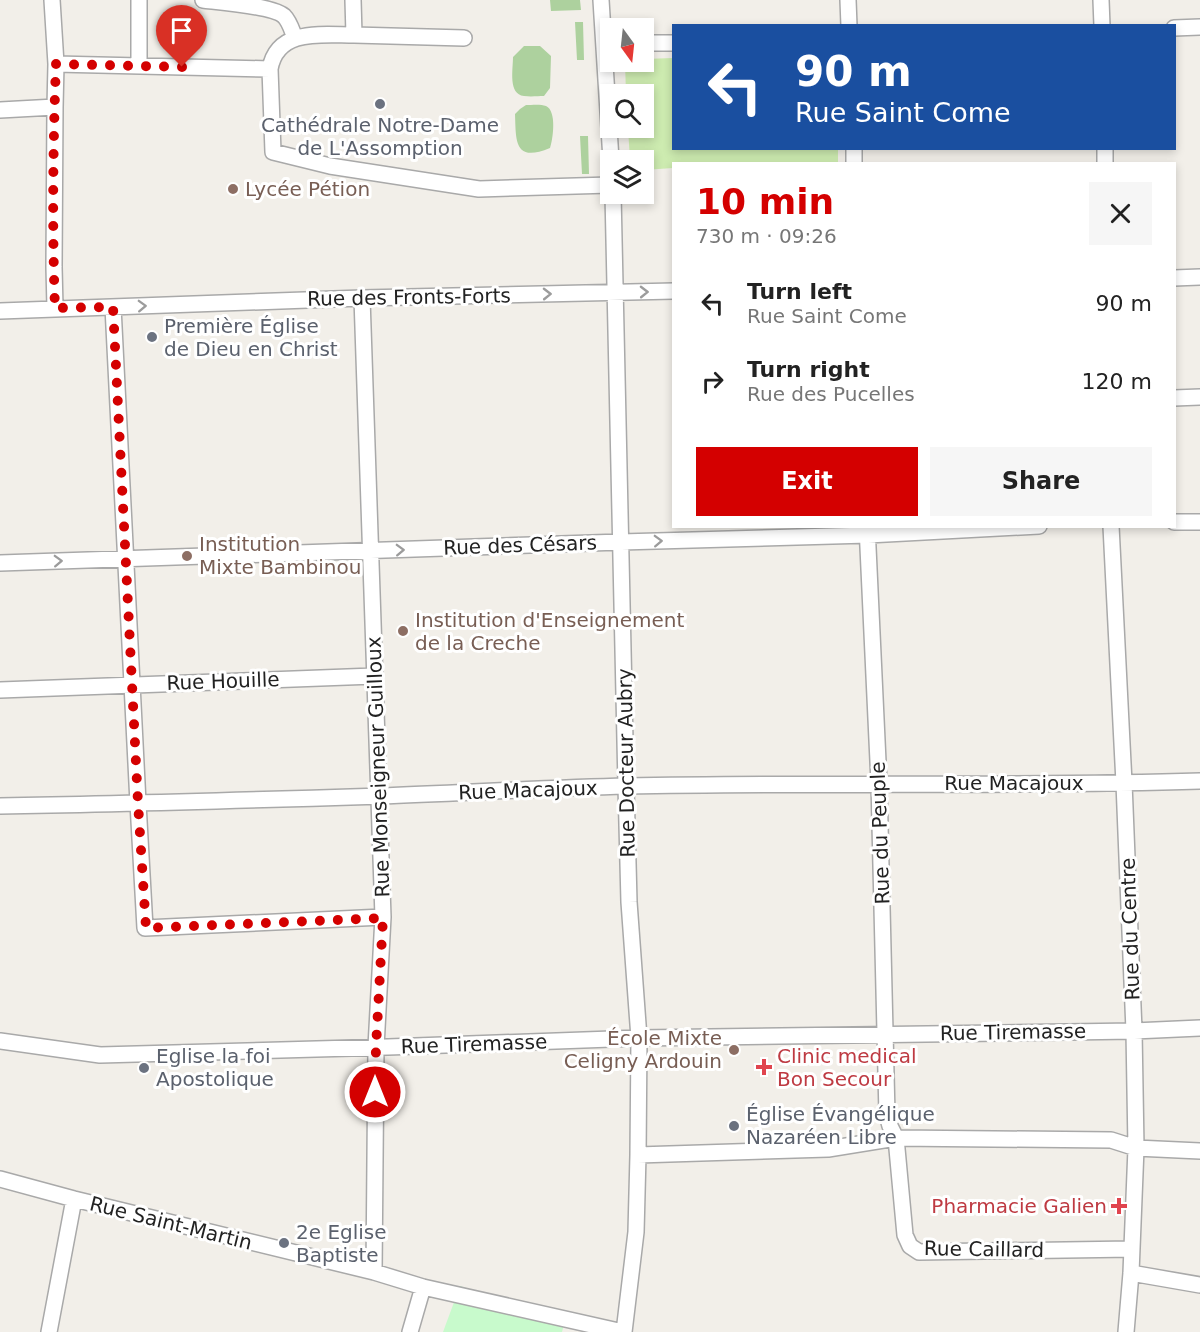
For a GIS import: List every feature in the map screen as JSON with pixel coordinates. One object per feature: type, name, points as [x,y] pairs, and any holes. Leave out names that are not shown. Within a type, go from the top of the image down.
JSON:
[{"type":"street","points":[[52,0],[56,64],[54,107],[55,308]]},
{"type":"street","points":[[139,0],[139,66]]},
{"type":"street","points":[[203,0],[267,9],[279,13],[290,24],[295,38]]},
{"type":"street","points":[[353,0],[354,34]]},
{"type":"street","points":[[601,0],[603,18]]},
{"type":"street","points":[[848,0],[849,24]]},
{"type":"street","points":[[1101,0],[1102,24]]},
{"type":"street","points":[[1176,28],[1200,27]]},
{"type":"street","points":[[464,38],[354,34],[313,35],[287,42],[276,51],[270,69],[273,152],[330,166],[479,189],[600,185]]},
{"type":"street","points":[[654,43],[672,42]]},
{"type":"street","points":[[56,64],[270,69]]},
{"type":"street","points":[[608,72],[611,150]]},
{"type":"street","points":[[0,110],[54,107]]},
{"type":"street","name":"Rue Docteur Aubry","points":[[613,204],[629,903],[639,1038],[636,1232],[623,1332]]},
{"type":"street","points":[[1176,278],[1200,277]]},
{"type":"street","name":"Rue des Fronts-Forts","points":[[0,310],[362,298],[672,291]]},
{"type":"street","name":"Rue Monseigneur Guilloux","points":[[362,298],[383,918],[376,1047],[374,1272]]},
{"type":"street","points":[[113,307],[146,928],[383,918]]},
{"type":"street","points":[[1176,398],[1200,397]]},
{"type":"street","points":[[1176,522],[1200,522]]},
{"type":"street","name":"Rue des Césars","points":[[0,563],[971,528]]},
{"type":"street","name":"Rue du Centre","points":[[1112,528],[1134,1030],[1136,1148],[1126,1332]]},
{"type":"street","name":"Rue du Peuple","points":[[868,531],[879,783],[887,1115],[896,1138]]},
{"type":"street","name":"Rue Houille","points":[[0,690],[374,676]]},
{"type":"street","name":"Rue Macajoux","points":[[0,806],[379,796],[626,786],[1124,783],[1200,780]]},
{"type":"street","name":"Rue Tiremasse","points":[[0,1041],[100,1055],[639,1038],[1200,1028]]},
{"type":"street","points":[[638,1155],[828,1149],[896,1138],[1111,1140],[1136,1148],[1200,1151]]},
{"type":"street","name":"Rue Caillard","points":[[896,1138],[905,1235],[910,1246],[919,1252],[1132,1249]]},
{"type":"street","name":"Rue Saint-Martin","points":[[0,1179],[374,1272],[423,1287],[623,1332]]},
{"type":"street","points":[[49,1332],[74,1199]]},
{"type":"street","points":[[1131,1273],[1200,1285]]},
{"type":"street","points":[[410,1332],[423,1287]]},
{"type":"green space","points":[[550,0],[580,0],[581,10],[551,11]]},
{"type":"green space","points":[[575,22],[583,22],[584,60],[577,60]]},
{"type":"green space","points":[[524,46],[540,46],[551,56],[550,88],[544,96],[524,96],[519,94],[513,86],[513,57]]},
{"type":"green space","points":[[672,58],[672,150],[838,150],[838,162],[672,162],[672,168],[654,169],[654,150],[629,150],[629,138],[654,138],[654,84],[626,84],[625,72],[654,72],[654,59]]},
{"type":"green space","points":[[526,105],[544,105],[552,113],[550,148],[529,153],[519,147],[515,114]]},
{"type":"green space","points":[[580,136],[588,136],[589,174],[582,174]]},
{"type":"green space","points":[[460,1286],[565,1320],[562,1332],[443,1332]]},
{"type":"place","name":"Cathédrale Notre-Dame de L'Assomption","points":[[380,104]]},
{"type":"place","name":"Lycée Pétion","points":[[233,189]]},
{"type":"place","name":"Première Église de Dieu en Christ","points":[[152,337]]},
{"type":"place","name":"Institution Mixte Bambinou","points":[[187,556]]},
{"type":"place","name":"Institution d'Enseignement de la Creche","points":[[403,631]]},
{"type":"place","name":"École Mixte Celigny Ardouin","points":[[734,1050]]},
{"type":"place","name":"Clinic medical Bon Secour","points":[[764,1067]]},
{"type":"place","name":"Eglise la foi Apostolique","points":[[144,1068]]},
{"type":"place","name":"Église Évangélique Nazaréen Libre","points":[[734,1126]]},
{"type":"place","name":"Pharmacie Galien","points":[[1119,1206]]},
{"type":"place","name":"2e Eglise Baptiste","points":[[284,1243]]},
{"type":"route","points":[[182,67],[56,64],[54,107],[55,308],[113,307],[146,928],[383,918],[375,1092]]}]
